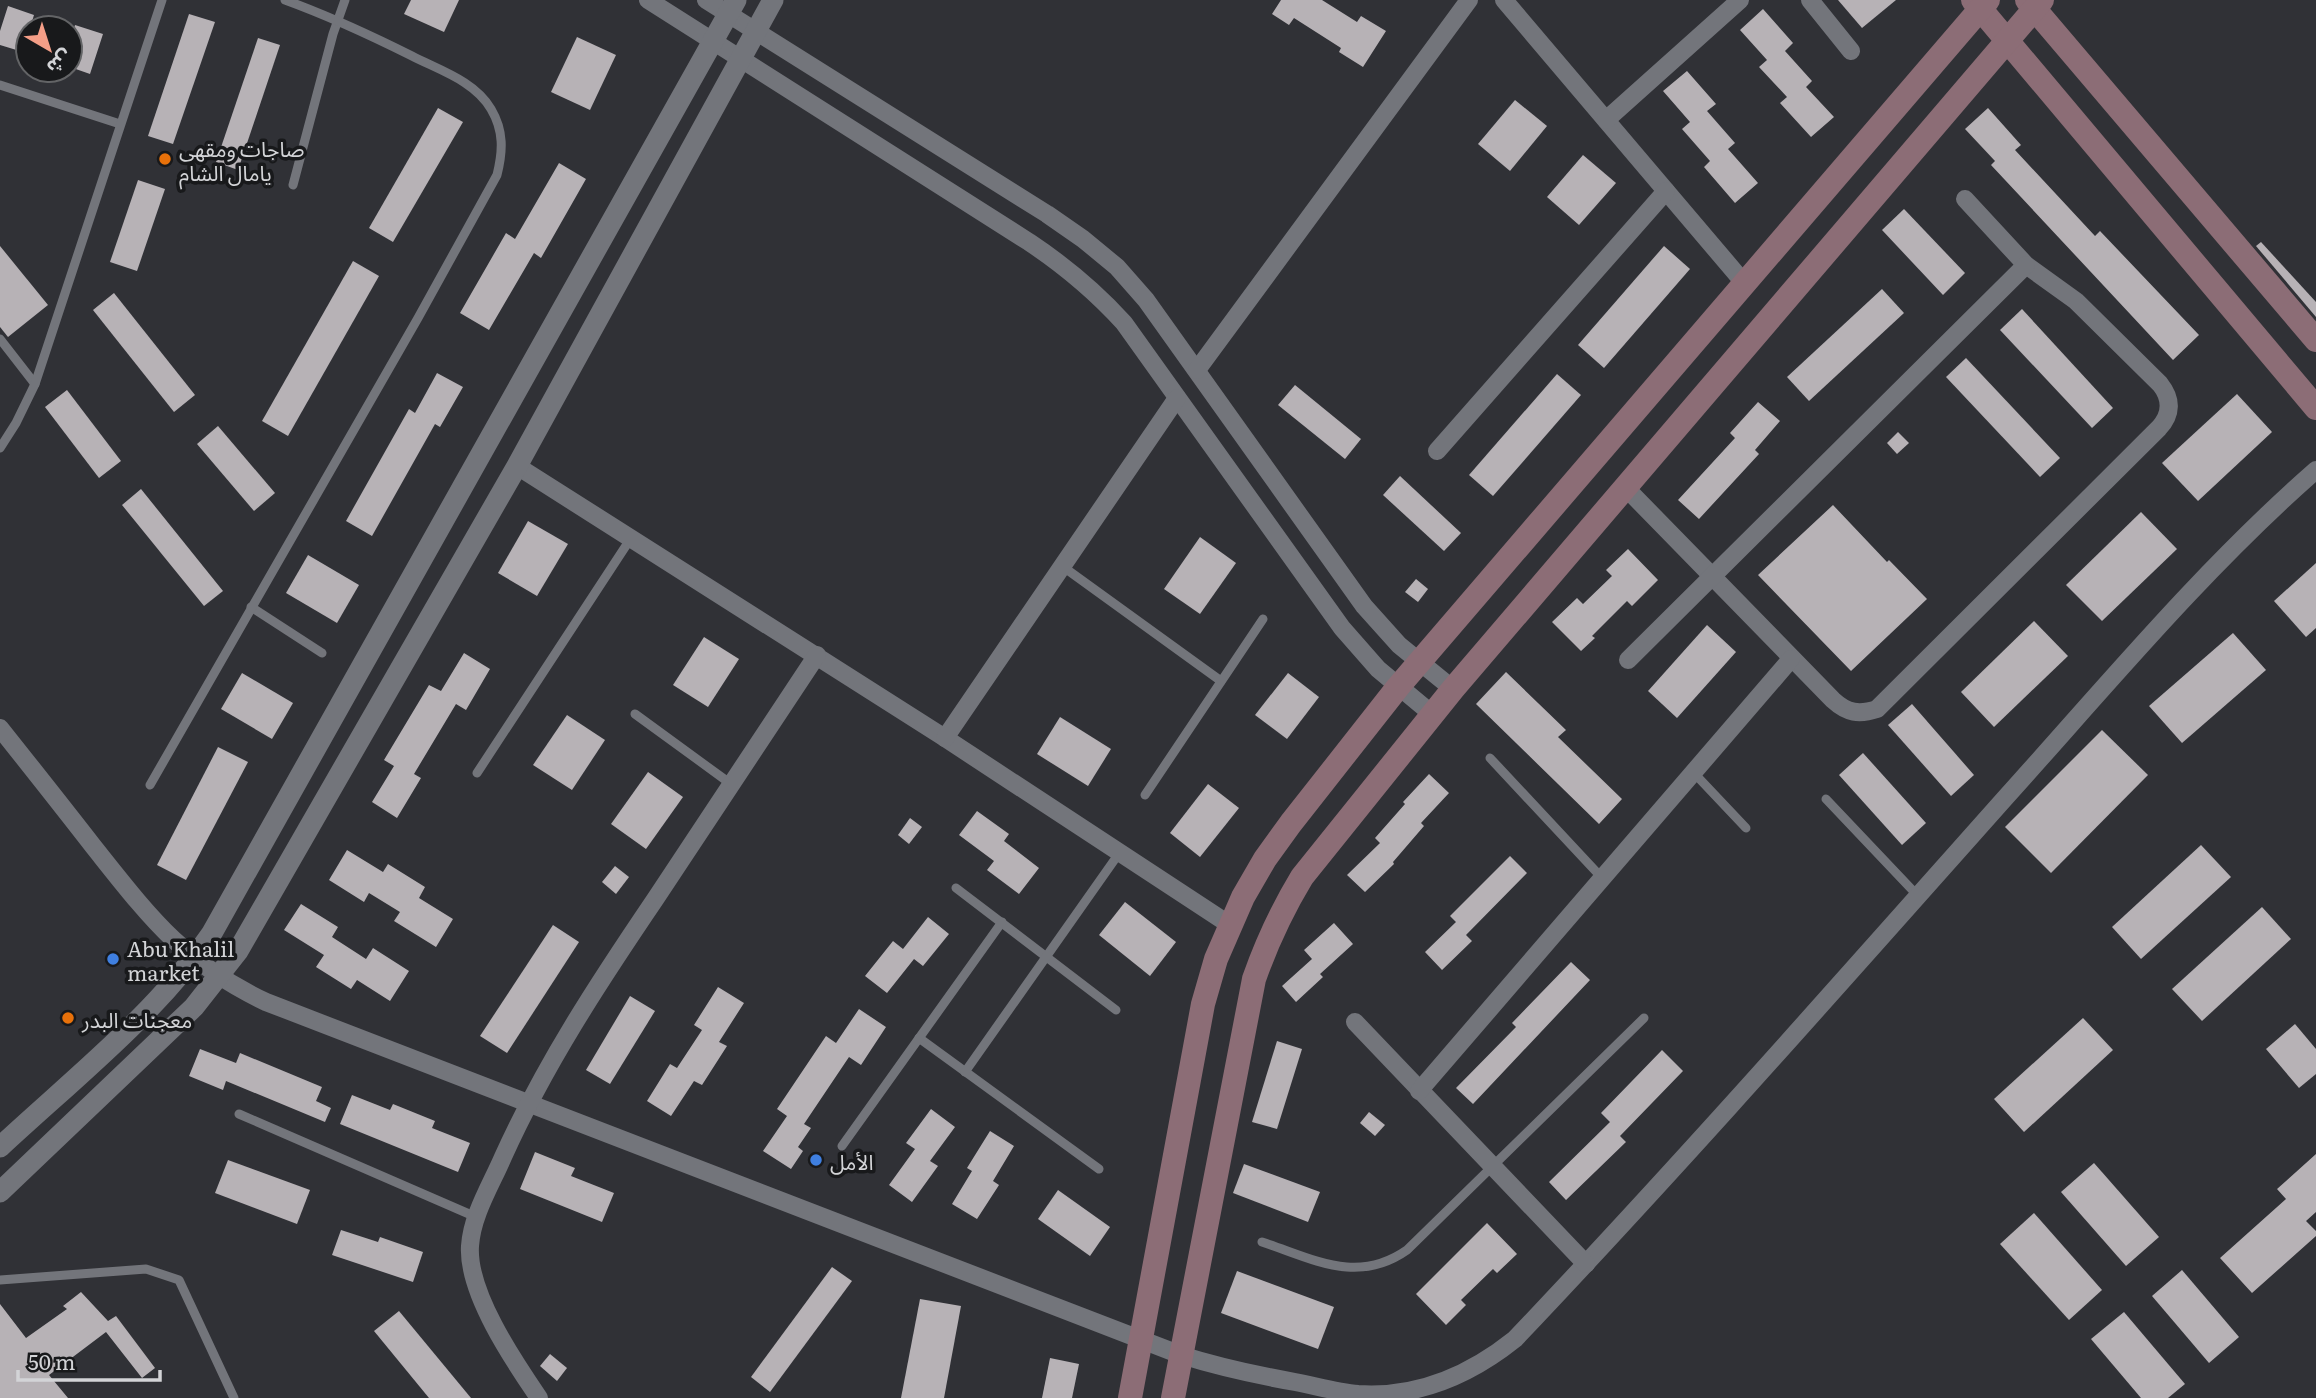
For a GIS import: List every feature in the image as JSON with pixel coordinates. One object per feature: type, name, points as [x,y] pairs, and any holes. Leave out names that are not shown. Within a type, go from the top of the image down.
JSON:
[{"type":"main road","points":[[1130,1398],[1203,1004],[1216,959],[1230,925],[1265,859],[1398,687],[1745,284],[1980,3],[2008,41],[2316,408]]},
{"type":"main road","points":[[1173,1398],[1254,979],[1266,943],[1302,877],[1432,714],[2008,41],[2035,3],[2316,341]]},
{"type":"street","points":[[648,0],[1064,265],[1096,292],[1124,323],[1342,628],[1359,649],[1398,687],[1432,714]]},
{"type":"street","points":[[706,0],[732,7],[755,31],[1083,239],[1116,267],[1146,300],[1364,606],[1399,645],[1453,689]]},
{"type":"street","points":[[0,1192],[171,1029],[219,977],[258,917],[517,466],[773,0]]},
{"type":"street","points":[[1197,370],[1469,0]]},
{"type":"street","points":[[1504,0],[1745,284]]},
{"type":"street","points":[[1606,120],[1740,0]]},
{"type":"street","points":[[1810,0],[1851,51]]},
{"type":"street","points":[[0,1147],[148,1010],[194,959],[231,903],[732,7]]},
{"type":"street","points":[[1437,451],[1666,191]]},
{"type":"street","points":[[1626,488],[1842,708],[1853,713],[1877,709],[2166,421],[2169,401],[2160,384],[2082,306],[2026,265],[1965,199]]},
{"type":"street","points":[[1628,660],[2026,265]]},
{"type":"street","points":[[945,737],[1177,398]]},
{"type":"street","points":[[517,466],[945,737],[1230,925]]},
{"type":"street","points":[[0,727],[152,919],[194,959],[219,977],[266,1002],[1181,1355],[1222,1369],[1359,1394],[1393,1394],[1427,1388],[1459,1377],[1489,1360],[1515,1339],[1586,1264],[2191,591],[2285,497],[2316,470]]},
{"type":"street","points":[[539,1398],[503,1340],[482,1301],[472,1275],[470,1246],[476,1217],[528,1102],[576,1019],[817,656]]},
{"type":"street","points":[[1419,1091],[1791,659]]},
{"type":"street","points":[[1355,1022],[1586,1264]]},
{"type":"lane","points":[[0,448],[35,384],[162,0]]},
{"type":"lane","points":[[150,785],[484,199],[497,175],[503,152],[500,129],[491,107],[475,90],[338,19],[285,0]]},
{"type":"lane","points":[[293,185],[345,0]]},
{"type":"lane","points":[[0,85],[120,124]]},
{"type":"lane","points":[[0,339],[35,384]]},
{"type":"lane","points":[[477,773],[631,538]]},
{"type":"lane","points":[[1062,566],[1221,681]]},
{"type":"lane","points":[[251,607],[322,653]]},
{"type":"lane","points":[[1145,795],[1262,619]]},
{"type":"lane","points":[[635,714],[731,784]]},
{"type":"lane","points":[[1490,758],[1603,879]]},
{"type":"lane","points":[[1693,773],[1746,828]]},
{"type":"lane","points":[[1826,799],[1918,896]]},
{"type":"lane","points":[[965,1072],[1120,852]]},
{"type":"lane","points":[[956,888],[1116,1010]]},
{"type":"lane","points":[[842,1146],[1002,922]]},
{"type":"lane","points":[[1262,1242],[1339,1267],[1375,1267],[1392,1261],[1407,1250],[1644,1018]]},
{"type":"lane","points":[[919,1038],[1099,1169]]},
{"type":"lane","points":[[239,1114],[476,1217]]},
{"type":"lane","points":[[0,1280],[146,1269],[179,1280],[234,1398]]},
{"type":"building","points":[[411,0],[459,0],[444,32],[404,14]]},
{"type":"building","points":[[1281,0],[1322,0],[1357,22],[1361,16],[1386,31],[1363,67],[1339,52],[1341,48],[1294,18],[1289,25],[1272,14]]},
{"type":"building","points":[[1838,0],[1896,0],[1862,28]]},
{"type":"building","points":[[8,6],[31,14],[14,14],[14,49],[0,45],[0,31]]},
{"type":"building","points":[[1763,9],[1793,43],[1785,51],[1812,81],[1806,87],[1834,117],[1811,137],[1780,103],[1787,97],[1759,67],[1767,60],[1740,30]]},
{"type":"building","points":[[189,14],[215,22],[173,144],[148,136]]},
{"type":"building","points":[[84,28],[103,34],[90,74],[84,72]]},
{"type":"building","points":[[577,37],[616,55],[590,110],[551,92]]},
{"type":"building","points":[[258,38],[280,45],[238,170],[216,162]]},
{"type":"building","points":[[1687,71],[1716,104],[1707,111],[1735,143],[1728,149],[1758,183],[1735,203],[1704,167],[1710,161],[1682,129],[1690,122],[1663,91]]},
{"type":"building","points":[[1515,100],[1547,126],[1510,171],[1478,144]]},
{"type":"building","points":[[438,108],[463,122],[393,242],[369,228]]},
{"type":"building","points":[[1988,108],[2021,145],[2015,150],[2095,236],[2100,231],[2199,335],[2173,360],[1991,165],[1995,161],[1965,129]]},
{"type":"building","points":[[1583,155],[1616,183],[1579,225],[1547,197]]},
{"type":"building","points":[[559,163],[586,179],[541,258],[534,253],[489,330],[460,313],[506,233],[515,239]]},
{"type":"building","points":[[138,180],[165,189],[137,271],[110,262]]},
{"type":"building","points":[[1904,209],[1965,273],[1943,295],[1882,230]]},
{"type":"building","points":[[2261,242],[2316,302],[2316,317],[2256,246]]},
{"type":"building","points":[[0,246],[48,305],[8,337],[0,327]]},
{"type":"building","points":[[1664,246],[1690,269],[1604,368],[1578,345]]},
{"type":"building","points":[[353,261],[379,276],[288,436],[262,421]]},
{"type":"building","points":[[1882,289],[1904,313],[1809,401],[1787,377]]},
{"type":"building","points":[[114,293],[195,395],[174,412],[93,310]]},
{"type":"building","points":[[2022,309],[2113,408],[2092,428],[2000,330]]},
{"type":"building","points":[[1966,358],[2060,458],[2040,477],[1946,377]]},
{"type":"building","points":[[437,373],[463,387],[440,427],[435,424],[372,536],[346,521],[409,409],[415,413]]},
{"type":"building","points":[[1557,374],[1581,395],[1493,496],[1469,475]]},
{"type":"building","points":[[1295,385],[1361,439],[1345,459],[1278,405]]},
{"type":"building","points":[[67,390],[121,461],[99,478],[45,407]]},
{"type":"building","points":[[2237,394],[2272,432],[2198,501],[2162,463]]},
{"type":"building","points":[[1758,402],[1780,421],[1755,450],[1759,454],[1699,519],[1678,500],[1735,438],[1730,433]]},
{"type":"building","points":[[218,426],[275,493],[254,511],[197,444]]},
{"type":"building","points":[[1898,432],[1909,443],[1897,454],[1887,443]]},
{"type":"building","points":[[1400,476],[1461,533],[1444,551],[1383,495]]},
{"type":"building","points":[[141,489],[223,591],[204,606],[122,505]]},
{"type":"building","points":[[1833,505],[1887,562],[1889,560],[1927,599],[1851,671],[1758,575]]},
{"type":"building","points":[[2141,512],[2177,549],[2102,621],[2066,585]]},
{"type":"building","points":[[528,521],[568,544],[537,596],[498,573]]},
{"type":"building","points":[[1200,537],[1236,563],[1200,614],[1164,589]]},
{"type":"building","points":[[1628,549],[1658,580],[1632,606],[1627,601],[1581,651],[1552,622],[1577,598],[1583,604],[1612,576],[1606,570]]},
{"type":"building","points":[[308,555],[359,585],[337,623],[286,593]]},
{"type":"building","points":[[2316,563],[2316,628],[2306,637],[2274,601]]},
{"type":"building","points":[[1416,579],[1428,589],[1418,602],[1405,592]]},
{"type":"building","points":[[2034,621],[2068,656],[1994,727],[1961,692]]},
{"type":"building","points":[[1707,625],[1736,652],[1677,718],[1648,691]]},
{"type":"building","points":[[2233,633],[2266,670],[2182,743],[2149,706]]},
{"type":"building","points":[[704,637],[739,659],[708,707],[673,685]]},
{"type":"building","points":[[464,653],[490,669],[466,710],[456,704],[414,774],[421,778],[397,818],[372,802],[394,766],[384,760],[429,685],[441,691]]},
{"type":"building","points":[[1506,672],[1566,730],[1558,737],[1622,799],[1599,824],[1476,704]]},
{"type":"building","points":[[242,673],[293,703],[272,739],[221,709]]},
{"type":"building","points":[[1288,673],[1319,697],[1287,739],[1255,715]]},
{"type":"building","points":[[1912,704],[1974,775],[1951,796],[1888,725]]},
{"type":"building","points":[[567,715],[605,740],[572,790],[533,765]]},
{"type":"building","points":[[1060,717],[1111,749],[1088,786],[1037,754]]},
{"type":"building","points":[[2102,730],[2148,775],[2051,873],[2005,827]]},
{"type":"building","points":[[218,747],[248,762],[186,880],[157,865]]},
{"type":"building","points":[[1863,753],[1926,823],[1902,845],[1839,775]]},
{"type":"building","points":[[648,772],[683,797],[646,849],[611,824]]},
{"type":"building","points":[[1429,774],[1449,793],[1421,823],[1424,826],[1394,864],[1365,892],[1347,875],[1380,843],[1375,838]]},
{"type":"building","points":[[1208,784],[1239,808],[1200,857],[1170,833]]},
{"type":"building","points":[[977,811],[1009,834],[1004,841],[1039,868],[1019,894],[987,870],[994,861],[959,835]]},
{"type":"building","points":[[910,818],[922,827],[909,844],[898,835]]},
{"type":"building","points":[[2201,845],[2231,877],[2141,959],[2112,927]]},
{"type":"building","points":[[347,850],[383,872],[388,864],[425,887],[419,898],[453,919],[436,947],[394,921],[400,912],[369,893],[364,902],[329,880]]},
{"type":"building","points":[[1510,856],[1527,873],[1466,935],[1472,941],[1442,970],[1425,952],[1456,922],[1450,916]]},
{"type":"building","points":[[615,866],[629,877],[616,894],[602,882]]},
{"type":"building","points":[[1125,902],[1176,942],[1150,976],[1099,935]]},
{"type":"building","points":[[301,904],[338,927],[332,937],[366,959],[373,948],[409,971],[390,1001],[357,980],[351,989],[316,967],[324,955],[284,930]]},
{"type":"building","points":[[2262,907],[2291,939],[2202,1021],[2172,989]]},
{"type":"building","points":[[928,917],[949,934],[923,966],[914,959],[887,993],[865,976],[893,941],[903,949]]},
{"type":"building","points":[[1334,923],[1353,944],[1320,974],[1323,977],[1296,1002],[1282,986],[1312,959],[1304,950]]},
{"type":"building","points":[[553,925],[579,942],[507,1053],[480,1036]]},
{"type":"building","points":[[1571,962],[1590,980],[1473,1104],[1456,1088],[1516,1027],[1512,1023]]},
{"type":"building","points":[[718,987],[744,1003],[719,1042],[727,1046],[702,1085],[694,1081],[671,1116],[647,1101],[670,1064],[677,1068],[702,1030],[694,1025]]},
{"type":"building","points":[[630,996],[655,1011],[610,1084],[586,1070]]},
{"type":"building","points":[[859,1009],[886,1027],[861,1065],[849,1057],[804,1124],[811,1128],[798,1147],[803,1151],[791,1169],[763,1151],[787,1116],[777,1109],[826,1036],[836,1043]]},
{"type":"building","points":[[2083,1018],[2113,1050],[2024,1132],[1994,1099]]},
{"type":"building","points":[[2295,1024],[2316,1049],[2316,1074],[2299,1088],[2266,1049]]},
{"type":"building","points":[[1277,1041],[1302,1049],[1277,1129],[1252,1122]]},
{"type":"building","points":[[200,1049],[236,1063],[240,1053],[322,1087],[316,1101],[331,1108],[325,1122],[226,1081],[223,1090],[189,1076]]},
{"type":"building","points":[[1662,1050],[1683,1071],[1620,1136],[1626,1142],[1566,1200],[1549,1182],[1610,1122],[1601,1113]]},
{"type":"building","points":[[352,1095],[390,1110],[393,1104],[435,1121],[432,1128],[470,1143],[458,1172],[340,1124]]},
{"type":"building","points":[[931,1109],[955,1127],[930,1161],[938,1166],[912,1202],[889,1185],[915,1149],[906,1143]]},
{"type":"building","points":[[1369,1112],[1385,1125],[1375,1136],[1360,1123]]},
{"type":"building","points":[[990,1131],[1014,1146],[993,1181],[999,1185],[977,1219],[952,1204],[972,1171],[967,1168]]},
{"type":"building","points":[[535,1152],[575,1168],[571,1176],[614,1193],[602,1222],[520,1189]]},
{"type":"building","points":[[2316,1154],[2316,1212],[2306,1221],[2316,1231],[2316,1236],[2252,1293],[2220,1258],[2286,1199],[2277,1189]]},
{"type":"building","points":[[228,1160],[310,1190],[297,1224],[215,1193]]},
{"type":"building","points":[[2094,1163],[2159,1237],[2126,1266],[2061,1192]]},
{"type":"building","points":[[1244,1164],[1320,1192],[1308,1222],[1233,1193]]},
{"type":"building","points":[[1058,1190],[1110,1227],[1090,1256],[1038,1219]]},
{"type":"building","points":[[2034,1213],[2102,1290],[2069,1320],[2000,1244]]},
{"type":"building","points":[[1487,1223],[1517,1254],[1497,1273],[1493,1269],[1461,1300],[1466,1305],[1446,1325],[1416,1294]]},
{"type":"building","points":[[341,1230],[378,1242],[380,1237],[423,1252],[413,1282],[332,1255]]},
{"type":"building","points":[[832,1267],[852,1281],[770,1392],[751,1377]]},
{"type":"building","points":[[2182,1270],[2239,1337],[2209,1363],[2152,1296]]},
{"type":"building","points":[[1237,1271],[1334,1307],[1318,1349],[1221,1313]]},
{"type":"building","points":[[81,1292],[108,1321],[116,1316],[155,1368],[142,1378],[106,1332],[49,1375],[68,1398],[0,1398],[0,1304],[26,1338],[67,1309],[63,1306]]},
{"type":"building","points":[[920,1299],[961,1306],[944,1398],[901,1398]]},
{"type":"building","points":[[399,1311],[471,1398],[429,1398],[374,1331]]},
{"type":"building","points":[[2124,1312],[2185,1384],[2168,1398],[2141,1398],[2091,1339]]},
{"type":"building","points":[[550,1354],[567,1368],[557,1381],[540,1366]]},
{"type":"building","points":[[1050,1358],[1079,1364],[1072,1398],[1042,1398]]},
{"type":"place","name":"صاجات ومقهى يامال الشام","points":[[165,159]]},
{"type":"place","name":"Abu Khalil market","points":[[113,959]]},
{"type":"place","name":"معجنات البدر","points":[[68,1018]]},
{"type":"place","name":"الأمل","points":[[816,1160]]}]
